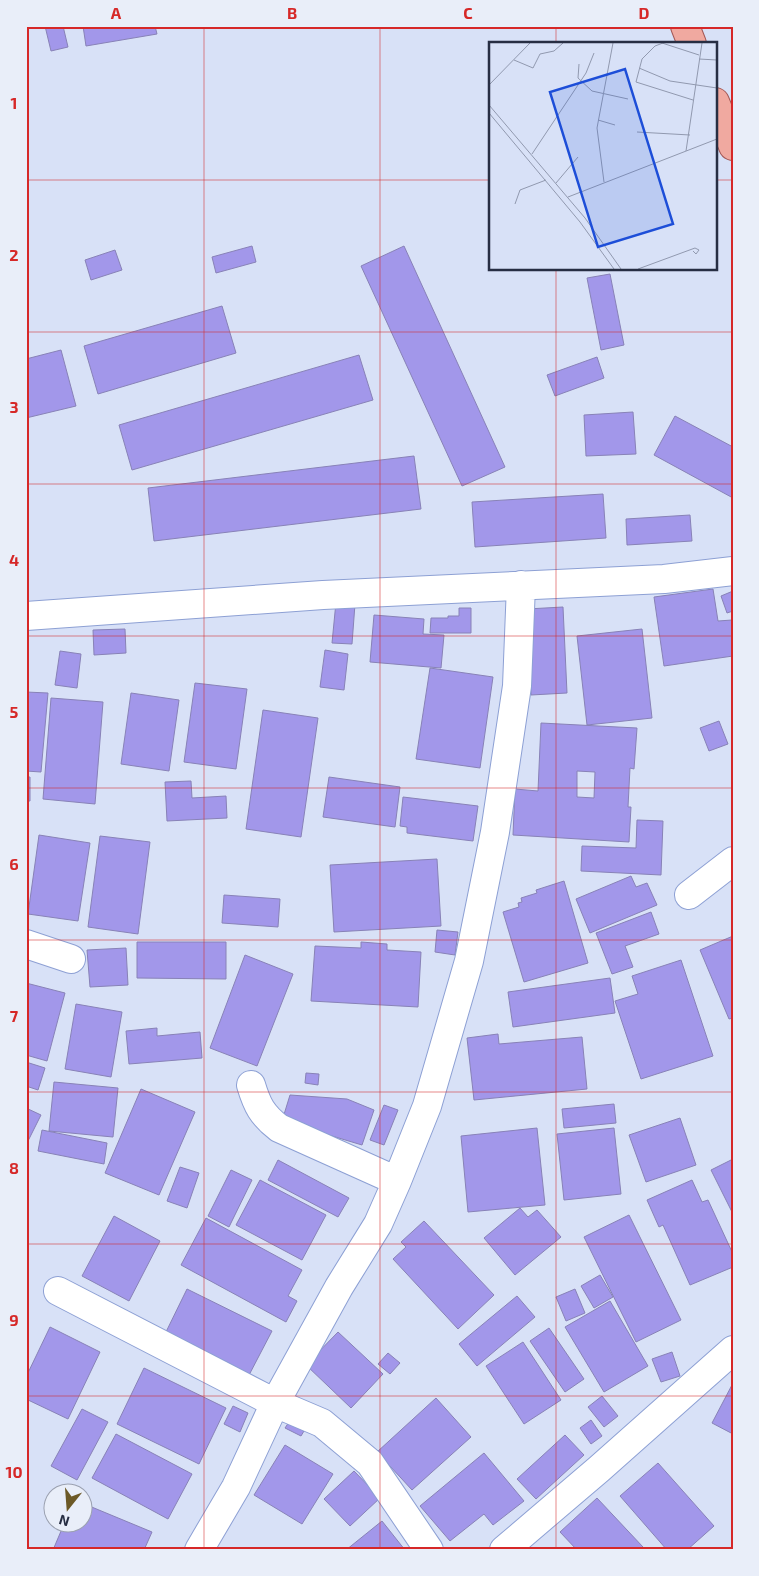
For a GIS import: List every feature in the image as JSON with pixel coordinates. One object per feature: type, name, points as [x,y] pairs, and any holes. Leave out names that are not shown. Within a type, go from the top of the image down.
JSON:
[{"type":"main road","points":[[685,26],[691,42]]},
{"type":"main road","points":[[716,104],[733,146]]},
{"type":"street","points":[[26,616],[323,595],[664,579],[733,571]]},
{"type":"street","points":[[199,1550],[236,1488],[275,1403],[339,1287],[378,1224],[398,1181],[427,1106],[469,961],[495,832],[517,686],[520,585]]},
{"type":"street","points":[[688,895],[733,861]]},
{"type":"street","points":[[26,944],[71,960]]},
{"type":"street","points":[[251,1085],[260,1110],[268,1120],[279,1128],[398,1181]]},
{"type":"street","points":[[58,1291],[275,1403],[322,1423],[370,1463],[429,1550]]},
{"type":"street","points":[[504,1550],[600,1469],[733,1350]]},
{"type":"building","points":[[45,26],[63,26],[68,47],[51,51]]},
{"type":"building","points":[[83,26],[155,26],[157,34],[86,46]]},
{"type":"building","points":[[252,246],[256,262],[216,273],[212,257]]},
{"type":"building","points":[[404,246],[505,467],[462,486],[361,266]]},
{"type":"building","points":[[115,250],[122,270],[91,280],[85,260]]},
{"type":"building","points":[[610,274],[624,345],[601,350],[587,278]]},
{"type":"building","points":[[222,306],[236,353],[98,394],[84,346]]},
{"type":"building","points":[[61,350],[76,406],[26,418],[26,359]]},
{"type":"building","points":[[359,355],[373,400],[132,470],[119,425]]},
{"type":"building","points":[[597,357],[604,378],[555,396],[547,375]]},
{"type":"building","points":[[633,412],[636,454],[586,456],[584,415]]},
{"type":"building","points":[[675,416],[733,447],[733,498],[654,455]]},
{"type":"building","points":[[414,456],[421,509],[154,541],[148,488]]},
{"type":"building","points":[[603,494],[606,538],[475,547],[472,502]]},
{"type":"building","points":[[690,515],[692,541],[627,545],[626,519]]},
{"type":"building","points":[[713,589],[718,621],[732,620],[733,656],[664,666],[654,597]]},
{"type":"building","points":[[733,591],[733,611],[727,613],[721,596]]},
{"type":"building","points":[[336,602],[355,604],[352,644],[332,643]]},
{"type":"building","points":[[563,607],[567,693],[531,695],[527,609]]},
{"type":"building","points":[[459,608],[471,608],[471,633],[430,633],[431,618],[459,616]]},
{"type":"building","points":[[374,615],[424,619],[423,634],[444,635],[441,668],[370,662]]},
{"type":"building","points":[[125,629],[126,653],[94,655],[93,630]]},
{"type":"building","points":[[642,629],[652,718],[587,725],[577,636]]},
{"type":"building","points":[[325,650],[348,654],[344,690],[320,687]]},
{"type":"building","points":[[60,651],[81,654],[77,688],[55,685]]},
{"type":"building","points":[[430,668],[493,677],[480,768],[416,759]]},
{"type":"building","points":[[195,683],[247,689],[236,769],[184,762]]},
{"type":"building","points":[[26,692],[48,693],[41,772],[26,771]]},
{"type":"building","points":[[131,693],[179,700],[169,771],[121,764]]},
{"type":"building","points":[[51,698],[103,702],[95,804],[43,799]]},
{"type":"building","points":[[263,710],[318,718],[301,837],[246,829]]},
{"type":"building","points":[[719,721],[728,744],[709,751],[700,728]]},
{"type":"building","points":[[541,723],[637,728],[634,769],[630,768],[628,807],[631,807],[629,842],[513,835],[515,789],[538,791]],"holes":[[[577,771],[595,772],[594,798],[577,797]]]},
{"type":"building","points":[[26,777],[30,777],[30,801],[26,801]]},
{"type":"building","points":[[329,777],[400,787],[395,827],[323,817]]},
{"type":"building","points":[[191,781],[192,798],[226,796],[227,818],[167,821],[165,782]]},
{"type":"building","points":[[403,797],[478,806],[473,841],[407,833],[407,827],[400,826]]},
{"type":"building","points":[[637,820],[663,821],[661,875],[581,871],[582,846],[636,848]]},
{"type":"building","points":[[39,835],[90,843],[78,921],[28,914]]},
{"type":"building","points":[[100,836],[150,842],[138,934],[88,927]]},
{"type":"building","points":[[437,859],[441,926],[334,932],[330,865]]},
{"type":"building","points":[[631,876],[636,887],[647,883],[657,905],[590,933],[576,899]]},
{"type":"building","points":[[564,881],[588,963],[524,982],[503,912],[519,907],[518,903],[522,902],[521,898],[537,893],[536,890]]},
{"type":"building","points":[[224,895],[280,899],[278,927],[222,923]]},
{"type":"building","points":[[651,912],[659,934],[625,946],[633,967],[612,974],[596,933]]},
{"type":"building","points":[[437,930],[458,932],[455,955],[435,952]]},
{"type":"building","points":[[733,936],[733,1018],[729,1019],[700,950]]},
{"type":"building","points":[[137,942],[226,942],[226,979],[137,978]]},
{"type":"building","points":[[361,942],[387,944],[387,950],[421,952],[418,1007],[311,1001],[315,946],[361,948]]},
{"type":"building","points":[[126,948],[128,985],[90,987],[87,950]]},
{"type":"building","points":[[245,955],[293,974],[257,1066],[210,1048]]},
{"type":"building","points":[[681,960],[713,1056],[641,1079],[615,1001],[638,994],[632,976]]},
{"type":"building","points":[[610,978],[615,1013],[513,1027],[508,992]]},
{"type":"building","points":[[26,983],[65,993],[47,1061],[26,1055]]},
{"type":"building","points":[[76,1004],[122,1012],[111,1077],[65,1069]]},
{"type":"building","points":[[157,1028],[157,1036],[200,1032],[202,1058],[129,1064],[126,1031]]},
{"type":"building","points":[[498,1034],[499,1044],[582,1037],[587,1089],[474,1100],[467,1038]]},
{"type":"building","points":[[26,1062],[45,1068],[38,1090],[26,1086]]},
{"type":"building","points":[[306,1073],[319,1074],[318,1085],[305,1083]]},
{"type":"building","points":[[54,1082],[118,1088],[113,1137],[49,1131]]},
{"type":"building","points":[[141,1089],[195,1112],[159,1195],[105,1173]]},
{"type":"building","points":[[290,1095],[347,1099],[374,1110],[362,1145],[282,1121]]},
{"type":"building","points":[[614,1104],[616,1123],[564,1128],[562,1109]]},
{"type":"building","points":[[384,1105],[398,1110],[384,1145],[370,1140]]},
{"type":"building","points":[[26,1108],[41,1115],[26,1145]]},
{"type":"building","points":[[680,1118],[696,1165],[646,1182],[629,1135]]},
{"type":"building","points":[[537,1128],[545,1205],[468,1212],[461,1136]]},
{"type":"building","points":[[614,1128],[621,1194],[564,1200],[557,1134]]},
{"type":"building","points":[[42,1130],[107,1143],[104,1164],[38,1151]]},
{"type":"building","points":[[733,1159],[733,1214],[711,1170]]},
{"type":"building","points":[[278,1160],[349,1198],[338,1217],[268,1180]]},
{"type":"building","points":[[180,1167],[199,1173],[187,1208],[167,1201]]},
{"type":"building","points":[[231,1170],[252,1180],[229,1227],[208,1216]]},
{"type":"building","points":[[260,1180],[326,1215],[302,1260],[236,1225]]},
{"type":"building","points":[[692,1180],[702,1202],[708,1200],[733,1254],[733,1267],[690,1285],[663,1225],[659,1227],[647,1200]]},
{"type":"building","points":[[520,1208],[528,1217],[537,1210],[561,1237],[515,1275],[484,1238]]},
{"type":"building","points":[[629,1215],[681,1320],[636,1342],[584,1237]]},
{"type":"building","points":[[114,1216],[160,1241],[129,1301],[82,1276]]},
{"type":"building","points":[[206,1218],[302,1270],[288,1296],[297,1301],[286,1322],[181,1265]]},
{"type":"building","points":[[424,1221],[494,1295],[458,1329],[393,1259],[406,1247],[401,1242]]},
{"type":"building","points":[[600,1275],[613,1297],[594,1308],[581,1286]]},
{"type":"building","points":[[187,1289],[272,1331],[248,1377],[164,1336]]},
{"type":"building","points":[[575,1289],[585,1313],[566,1321],[556,1297]]},
{"type":"building","points":[[517,1296],[535,1317],[477,1366],[459,1344]]},
{"type":"building","points":[[610,1301],[648,1366],[604,1392],[565,1327]]},
{"type":"building","points":[[50,1327],[100,1352],[68,1419],[26,1399],[26,1377]]},
{"type":"building","points":[[549,1328],[584,1379],[565,1392],[530,1341]]},
{"type":"building","points":[[338,1332],[383,1374],[351,1408],[306,1365]]},
{"type":"building","points":[[523,1342],[561,1400],[524,1424],[486,1366]]},
{"type":"building","points":[[672,1352],[680,1376],[661,1382],[652,1359]]},
{"type":"building","points":[[388,1353],[400,1363],[390,1374],[378,1364]]},
{"type":"building","points":[[144,1368],[226,1408],[199,1464],[117,1424]]},
{"type":"building","points":[[733,1383],[733,1434],[712,1423]]},
{"type":"building","points":[[602,1396],[618,1416],[604,1427],[588,1407]]},
{"type":"building","points":[[436,1398],[471,1437],[412,1490],[377,1452]]},
{"type":"building","points":[[233,1406],[248,1413],[240,1432],[224,1424]]},
{"type":"building","points":[[82,1409],[108,1422],[77,1480],[51,1466]]},
{"type":"building","points":[[591,1420],[602,1436],[591,1444],[580,1428]]},
{"type":"building","points":[[289,1422],[304,1431],[301,1436],[285,1428]]},
{"type":"building","points":[[116,1434],[192,1474],[168,1519],[92,1478]]},
{"type":"building","points":[[565,1435],[584,1455],[536,1499],[517,1479]]},
{"type":"building","points":[[285,1445],[333,1474],[302,1524],[254,1495]]},
{"type":"building","points":[[484,1453],[524,1501],[493,1525],[484,1514],[450,1541],[420,1506]]},
{"type":"building","points":[[658,1463],[714,1526],[687,1550],[667,1550],[620,1496]]},
{"type":"building","points":[[354,1471],[380,1498],[350,1526],[324,1499]]},
{"type":"building","points":[[597,1498],[643,1547],[639,1550],[577,1550],[560,1532]]},
{"type":"building","points":[[92,1507],[152,1532],[144,1550],[53,1550],[60,1534],[92,1534]]},
{"type":"building","points":[[382,1521],[405,1550],[346,1550]]}]
